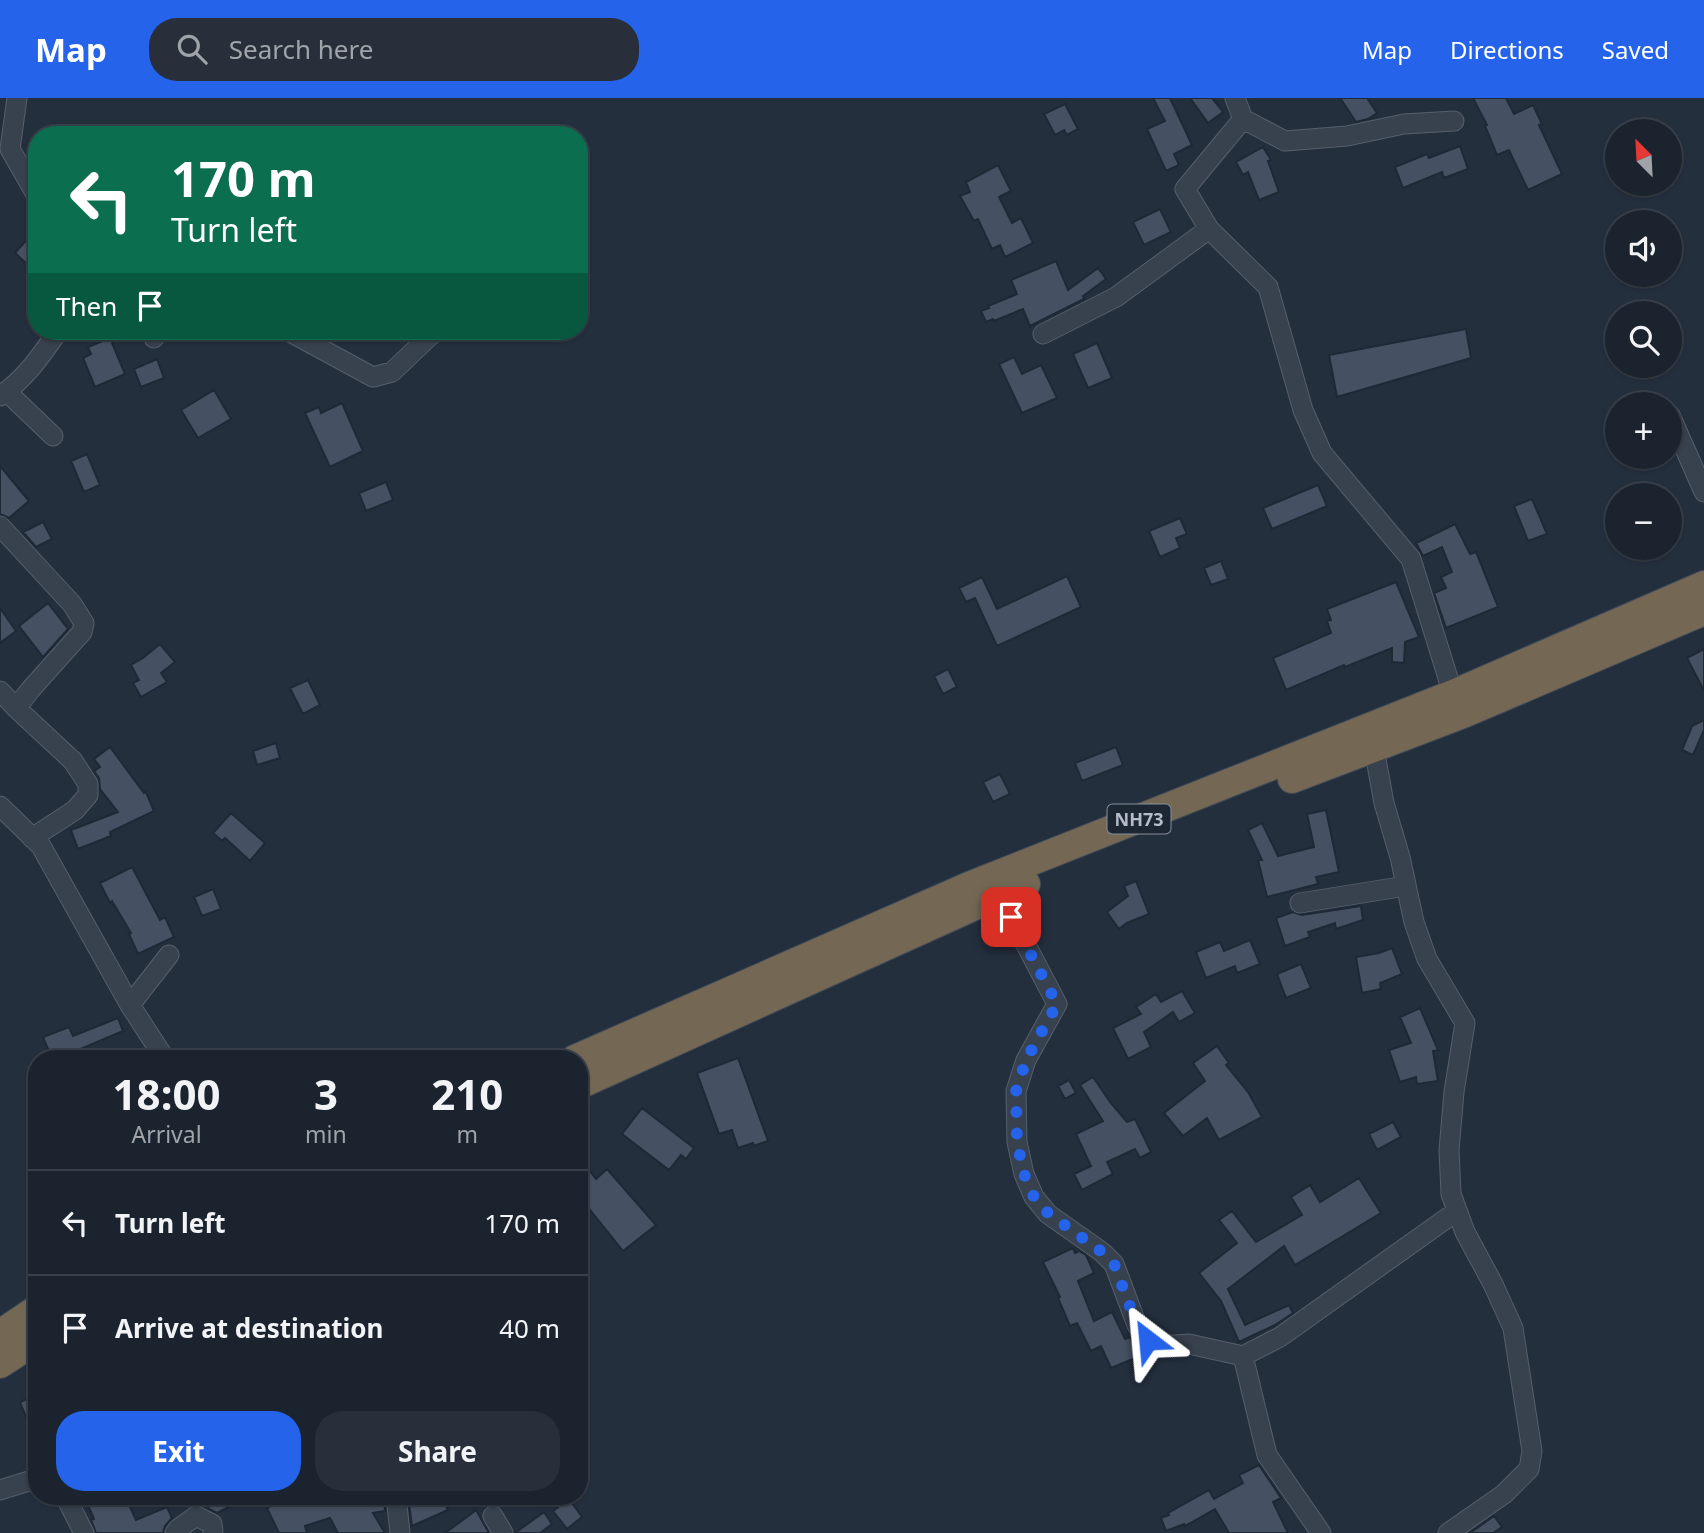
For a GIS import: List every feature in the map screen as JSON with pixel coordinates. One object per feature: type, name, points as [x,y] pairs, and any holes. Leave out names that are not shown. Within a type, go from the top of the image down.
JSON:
[{"type":"highway","name":"NH73","points":[[588,1053],[969,886],[1453,694],[1704,584]]},
{"type":"highway","name":"NH73","points":[[588,1081],[1000,895],[1236,799],[1463,715],[1704,611]]},
{"type":"highway","points":[[0,1334],[28,1315]]},
{"type":"highway","points":[[0,1364],[28,1346]]},
{"type":"street","points":[[17,98],[10,149],[28,180]]},
{"type":"street","points":[[1235,98],[1243,119],[1285,141],[1347,136],[1404,124],[1454,121]]},
{"type":"street","points":[[1243,119],[1185,188],[1209,229],[1268,287],[1303,410],[1322,453],[1410,559],[1453,694]]},
{"type":"street","points":[[1043,334],[1116,298],[1209,229]]},
{"type":"street","points":[[52,340],[16,385],[3,394],[53,436]]},
{"type":"street","points":[[305,340],[373,377],[392,372],[426,340]]},
{"type":"street","points":[[1682,442],[1704,492]]},
{"type":"street","points":[[0,526],[72,604],[84,623],[82,632],[16,708]]},
{"type":"street","points":[[0,691],[73,761],[88,784],[88,795],[75,810],[32,838]]},
{"type":"street","points":[[1374,748],[1384,803],[1400,857],[1414,922],[1427,958],[1465,1023],[1454,1091],[1449,1150],[1451,1194],[1465,1232],[1513,1328],[1532,1451],[1529,1469],[1504,1494],[1448,1533]]},
{"type":"street","points":[[0,806],[41,846],[130,1005],[159,1050]]},
{"type":"street","points":[[1300,903],[1406,886]]},
{"type":"street","points":[[1000,895],[1057,1004],[1026,1060],[1016,1091],[1017,1142],[1024,1174],[1034,1197],[1048,1213],[1102,1252],[1114,1264],[1137,1325],[1148,1340],[1158,1346],[1189,1344],[1243,1356],[1280,1337],[1457,1211]]},
{"type":"street","points":[[130,1005],[169,955]]},
{"type":"street","points":[[1243,1356],[1267,1455],[1321,1533]]},
{"type":"street","points":[[0,1490],[28,1481]]},
{"type":"street","points":[[70,1505],[84,1533]]},
{"type":"street","points":[[397,1505],[400,1533]]},
{"type":"street","points":[[175,1533],[196,1517],[212,1524],[213,1533]]},
{"type":"building","points":[[1153,98],[1170,98],[1192,145],[1174,154],[1179,165],[1166,171],[1147,129],[1165,121]]},
{"type":"building","points":[[1190,98],[1212,98],[1223,112],[1208,123]]},
{"type":"building","points":[[1340,98],[1367,98],[1377,113],[1356,122]]},
{"type":"building","points":[[1473,98],[1506,98],[1514,114],[1533,105],[1542,124],[1539,125],[1562,174],[1528,190],[1509,150],[1497,155],[1485,126],[1487,125]]},
{"type":"building","points":[[1065,104],[1078,129],[1067,135],[1064,130],[1055,135],[1044,114]]},
{"type":"building","points":[[1460,146],[1468,169],[1444,178],[1442,172],[1403,188],[1395,167],[1427,154],[1429,158]]},
{"type":"building","points":[[1263,147],[1271,160],[1268,161],[1279,192],[1259,200],[1248,172],[1243,175],[1236,162]]},
{"type":"building","points":[[998,165],[1011,191],[999,197],[1012,223],[1021,218],[1033,243],[1005,257],[1000,245],[992,249],[978,219],[974,221],[960,196],[970,192],[966,182]]},
{"type":"building","points":[[1160,209],[1171,232],[1144,245],[1133,222]]},
{"type":"building","points":[[28,238],[28,265],[15,253]]},
{"type":"building","points":[[1056,261],[1068,290],[1098,268],[1106,279],[1083,296],[1084,299],[1030,326],[1023,309],[986,322],[981,311],[1017,294],[1011,280]]},
{"type":"building","points":[[1466,329],[1471,358],[1337,397],[1329,355]]},
{"type":"building","points":[[111,340],[125,374],[95,387],[83,358],[91,354],[88,347]]},
{"type":"building","points":[[1097,343],[1112,378],[1088,388],[1073,354]]},
{"type":"building","points":[[1014,357],[1022,374],[1041,365],[1057,398],[1022,413],[999,364]]},
{"type":"building","points":[[157,359],[164,378],[141,387],[134,369]]},
{"type":"building","points":[[214,390],[231,419],[198,438],[181,410]]},
{"type":"building","points":[[342,403],[363,451],[330,467],[305,413],[319,407],[321,413]]},
{"type":"building","points":[[87,454],[100,485],[84,492],[71,461]]},
{"type":"building","points":[[0,466],[29,501],[9,518],[0,514]]},
{"type":"building","points":[[386,482],[393,500],[366,511],[359,493]]},
{"type":"building","points":[[1318,485],[1327,506],[1272,529],[1263,508]]},
{"type":"building","points":[[1532,499],[1547,534],[1528,541],[1514,506]]},
{"type":"building","points":[[1180,518],[1187,534],[1176,538],[1180,548],[1160,557],[1149,531]]},
{"type":"building","points":[[43,522],[52,539],[36,547],[23,532]]},
{"type":"building","points":[[1455,524],[1470,554],[1476,552],[1498,607],[1446,628],[1434,593],[1446,588],[1441,577],[1452,572],[1442,547],[1423,556],[1416,543]]},
{"type":"building","points":[[1221,561],[1228,579],[1211,585],[1204,568]]},
{"type":"building","points":[[1067,576],[1081,607],[997,646],[975,598],[966,602],[959,588],[982,577],[997,609]]},
{"type":"building","points":[[1396,582],[1419,637],[1405,642],[1404,663],[1392,662],[1392,648],[1286,690],[1273,658],[1331,633],[1327,621],[1331,620],[1327,609]]},
{"type":"building","points":[[48,603],[68,629],[43,657],[19,626]]},
{"type":"building","points":[[0,608],[16,631],[0,643]]},
{"type":"building","points":[[160,644],[175,662],[161,673],[167,682],[141,697],[133,683],[139,680],[131,665]]},
{"type":"building","points":[[1704,649],[1704,691],[1687,658]]},
{"type":"building","points":[[948,669],[957,687],[943,694],[934,676]]},
{"type":"building","points":[[308,680],[320,705],[303,714],[290,688]]},
{"type":"building","points":[[1704,720],[1704,730],[1693,755],[1682,750],[1692,726]]},
{"type":"building","points":[[276,743],[280,758],[257,765],[253,751]]},
{"type":"building","points":[[110,747],[144,793],[146,792],[154,811],[110,832],[111,836],[78,849],[71,830],[118,812],[100,789],[99,778],[94,771],[100,767],[94,759]]},
{"type":"building","points":[[1116,747],[1123,765],[1082,781],[1075,763]]},
{"type":"building","points":[[1000,774],[1010,794],[993,802],[983,782]]},
{"type":"building","points":[[1326,810],[1339,872],[1316,877],[1318,884],[1267,897],[1258,860],[1262,860],[1248,830],[1262,823],[1278,856],[1314,847],[1307,814]]},
{"type":"building","points":[[231,813],[265,843],[250,861],[225,838],[222,841],[213,833]]},
{"type":"building","points":[[132,867],[160,920],[165,917],[174,937],[138,954],[129,934],[131,933],[100,883]]},
{"type":"building","points":[[1136,881],[1149,914],[1119,929],[1107,912],[1128,896],[1124,886]]},
{"type":"building","points":[[213,889],[221,909],[202,916],[194,897]]},
{"type":"building","points":[[1361,906],[1363,920],[1336,929],[1335,923],[1308,932],[1310,937],[1285,946],[1276,918],[1293,912],[1302,915]]},
{"type":"building","points":[[1250,940],[1260,964],[1237,973],[1235,966],[1206,978],[1196,952],[1220,942],[1224,951]]},
{"type":"building","points":[[1392,948],[1402,974],[1380,983],[1381,989],[1362,993],[1356,957]]},
{"type":"building","points":[[1301,964],[1311,988],[1286,998],[1277,974]]},
{"type":"building","points":[[1182,991],[1195,1013],[1179,1022],[1173,1012],[1144,1032],[1151,1047],[1128,1059],[1113,1028],[1141,1014],[1136,1007],[1156,994],[1161,1002]]},
{"type":"building","points":[[1420,1008],[1438,1050],[1433,1051],[1438,1081],[1417,1084],[1416,1077],[1400,1082],[1389,1050],[1411,1043],[1400,1017]]},
{"type":"building","points":[[118,1018],[123,1031],[78,1050],[48,1050],[43,1037],[69,1027],[73,1036]]},
{"type":"building","points":[[1217,1046],[1229,1063],[1226,1065],[1248,1092],[1262,1117],[1219,1140],[1207,1118],[1183,1136],[1164,1113],[1205,1081],[1193,1063]]},
{"type":"building","points":[[738,1058],[768,1141],[738,1148],[732,1130],[719,1134],[697,1073]]},
{"type":"building","points":[[1093,1077],[1127,1122],[1135,1119],[1151,1152],[1140,1158],[1135,1149],[1107,1162],[1113,1174],[1082,1190],[1074,1174],[1091,1166],[1076,1134],[1103,1121],[1080,1085]]},
{"type":"building","points":[[1069,1080],[1076,1093],[1065,1099],[1058,1086]]},
{"type":"building","points":[[642,1108],[694,1148],[686,1159],[681,1155],[669,1170],[622,1134]]},
{"type":"building","points":[[1393,1122],[1401,1137],[1377,1150],[1369,1134]]},
{"type":"building","points":[[588,1169],[596,1179],[607,1169],[656,1225],[623,1251],[588,1207]]},
{"type":"building","points":[[1359,1178],[1381,1213],[1295,1265],[1284,1246],[1228,1289],[1245,1325],[1289,1305],[1293,1313],[1239,1342],[1221,1301],[1199,1273],[1237,1243],[1219,1220],[1232,1211],[1256,1242],[1302,1215],[1291,1197],[1310,1185],[1320,1202]]},
{"type":"building","points":[[1073,1248],[1075,1253],[1079,1251],[1086,1255],[1094,1273],[1078,1281],[1094,1321],[1112,1312],[1125,1339],[1130,1337],[1138,1357],[1111,1368],[1101,1346],[1091,1351],[1077,1323],[1070,1326],[1043,1262]]},
{"type":"building","points":[[28,1399],[28,1422],[20,1402]]},
{"type":"building","points":[[1259,1465],[1281,1498],[1273,1502],[1288,1533],[1229,1533],[1215,1509],[1185,1526],[1184,1524],[1166,1531],[1161,1518],[1169,1515],[1168,1513],[1209,1490],[1214,1499],[1243,1483],[1239,1475]]},
{"type":"building","points":[[88,1505],[129,1505],[136,1520],[167,1507],[172,1518],[163,1533],[96,1533],[91,1520],[94,1519]]},
{"type":"building","points":[[207,1505],[233,1505],[217,1513]]},
{"type":"building","points":[[273,1505],[385,1505],[385,1511],[373,1513],[385,1533],[338,1533],[330,1518],[305,1526],[307,1533],[279,1533],[267,1508]]},
{"type":"building","points":[[409,1505],[446,1505],[448,1510],[412,1526]]},
{"type":"building","points":[[561,1505],[573,1505],[582,1517],[567,1529],[553,1511]]},
{"type":"building","points":[[476,1510],[489,1533],[445,1533],[467,1517]]},
{"type":"building","points":[[544,1512],[552,1524],[540,1533],[515,1533]]},
{"type":"building","points":[[1494,1516],[1502,1527],[1493,1533],[1470,1533]]},
{"type":"route","points":[[1011,917],[1057,1004],[1026,1060],[1016,1091],[1017,1142],[1024,1174],[1034,1197],[1048,1213],[1102,1252],[1114,1264],[1137,1325],[1148,1340]]}]
